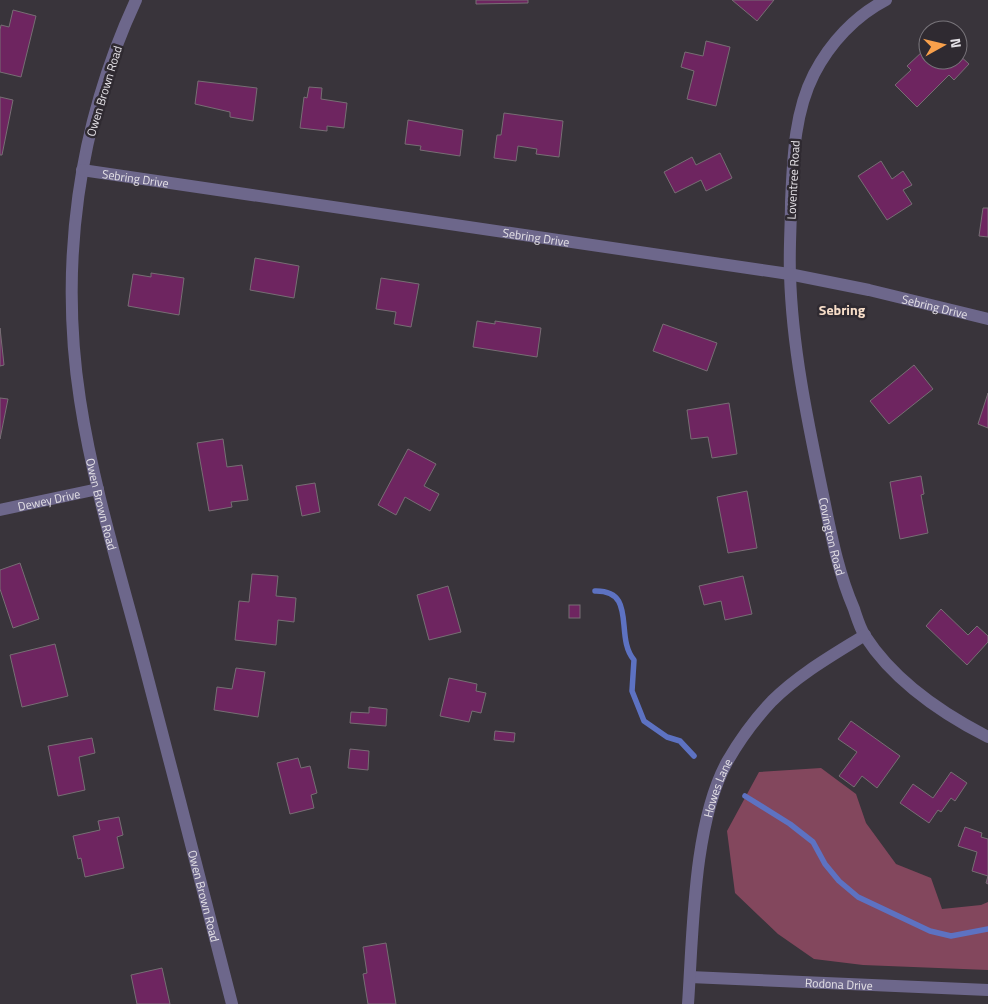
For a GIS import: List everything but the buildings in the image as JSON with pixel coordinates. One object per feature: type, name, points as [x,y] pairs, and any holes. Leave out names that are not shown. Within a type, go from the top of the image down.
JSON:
[{"type":"street","name":"Owen Brown Road","points":[[136,0],[113,56],[82,170],[74,216],[71,255],[74,350],[80,399],[98,489],[232,1004]]},
{"type":"street","name":"Loventree Road","points":[[790,274],[792,170],[796,138],[813,75],[846,29],[870,8],[886,0]]},
{"type":"street","name":"Sebring Drive","points":[[82,170],[790,274],[869,290],[988,318]]},
{"type":"street","name":"Covington Road","points":[[790,274],[807,422],[832,546],[846,591],[865,635],[885,661],[922,697],[944,713],[988,737]]},
{"type":"street","name":"Dewey Drive","points":[[0,510],[98,489]]},
{"type":"street","name":"Howes Lane","points":[[688,1004],[701,848],[710,807],[727,763],[751,726],[773,701],[828,657],[865,635]]},
{"type":"street","name":"Rodona Drive","points":[[690,977],[988,990]]},
{"type":"shaded area","points":[[821,768],[856,794],[866,823],[896,864],[931,878],[942,909],[981,905],[988,902],[988,970],[863,965],[814,959],[778,934],[735,893],[727,831],[759,772]]},
{"type":"waterway","points":[[595,591],[608,593],[616,598],[621,606],[628,650],[634,660],[632,691],[644,721],[667,737],[680,741],[694,756]]},
{"type":"waterway","points":[[745,796],[790,824],[813,842],[825,864],[839,881],[858,897],[930,931],[951,936],[988,929]]},
{"type":"district","name":"Sebring","points":[[842,309]]}]
